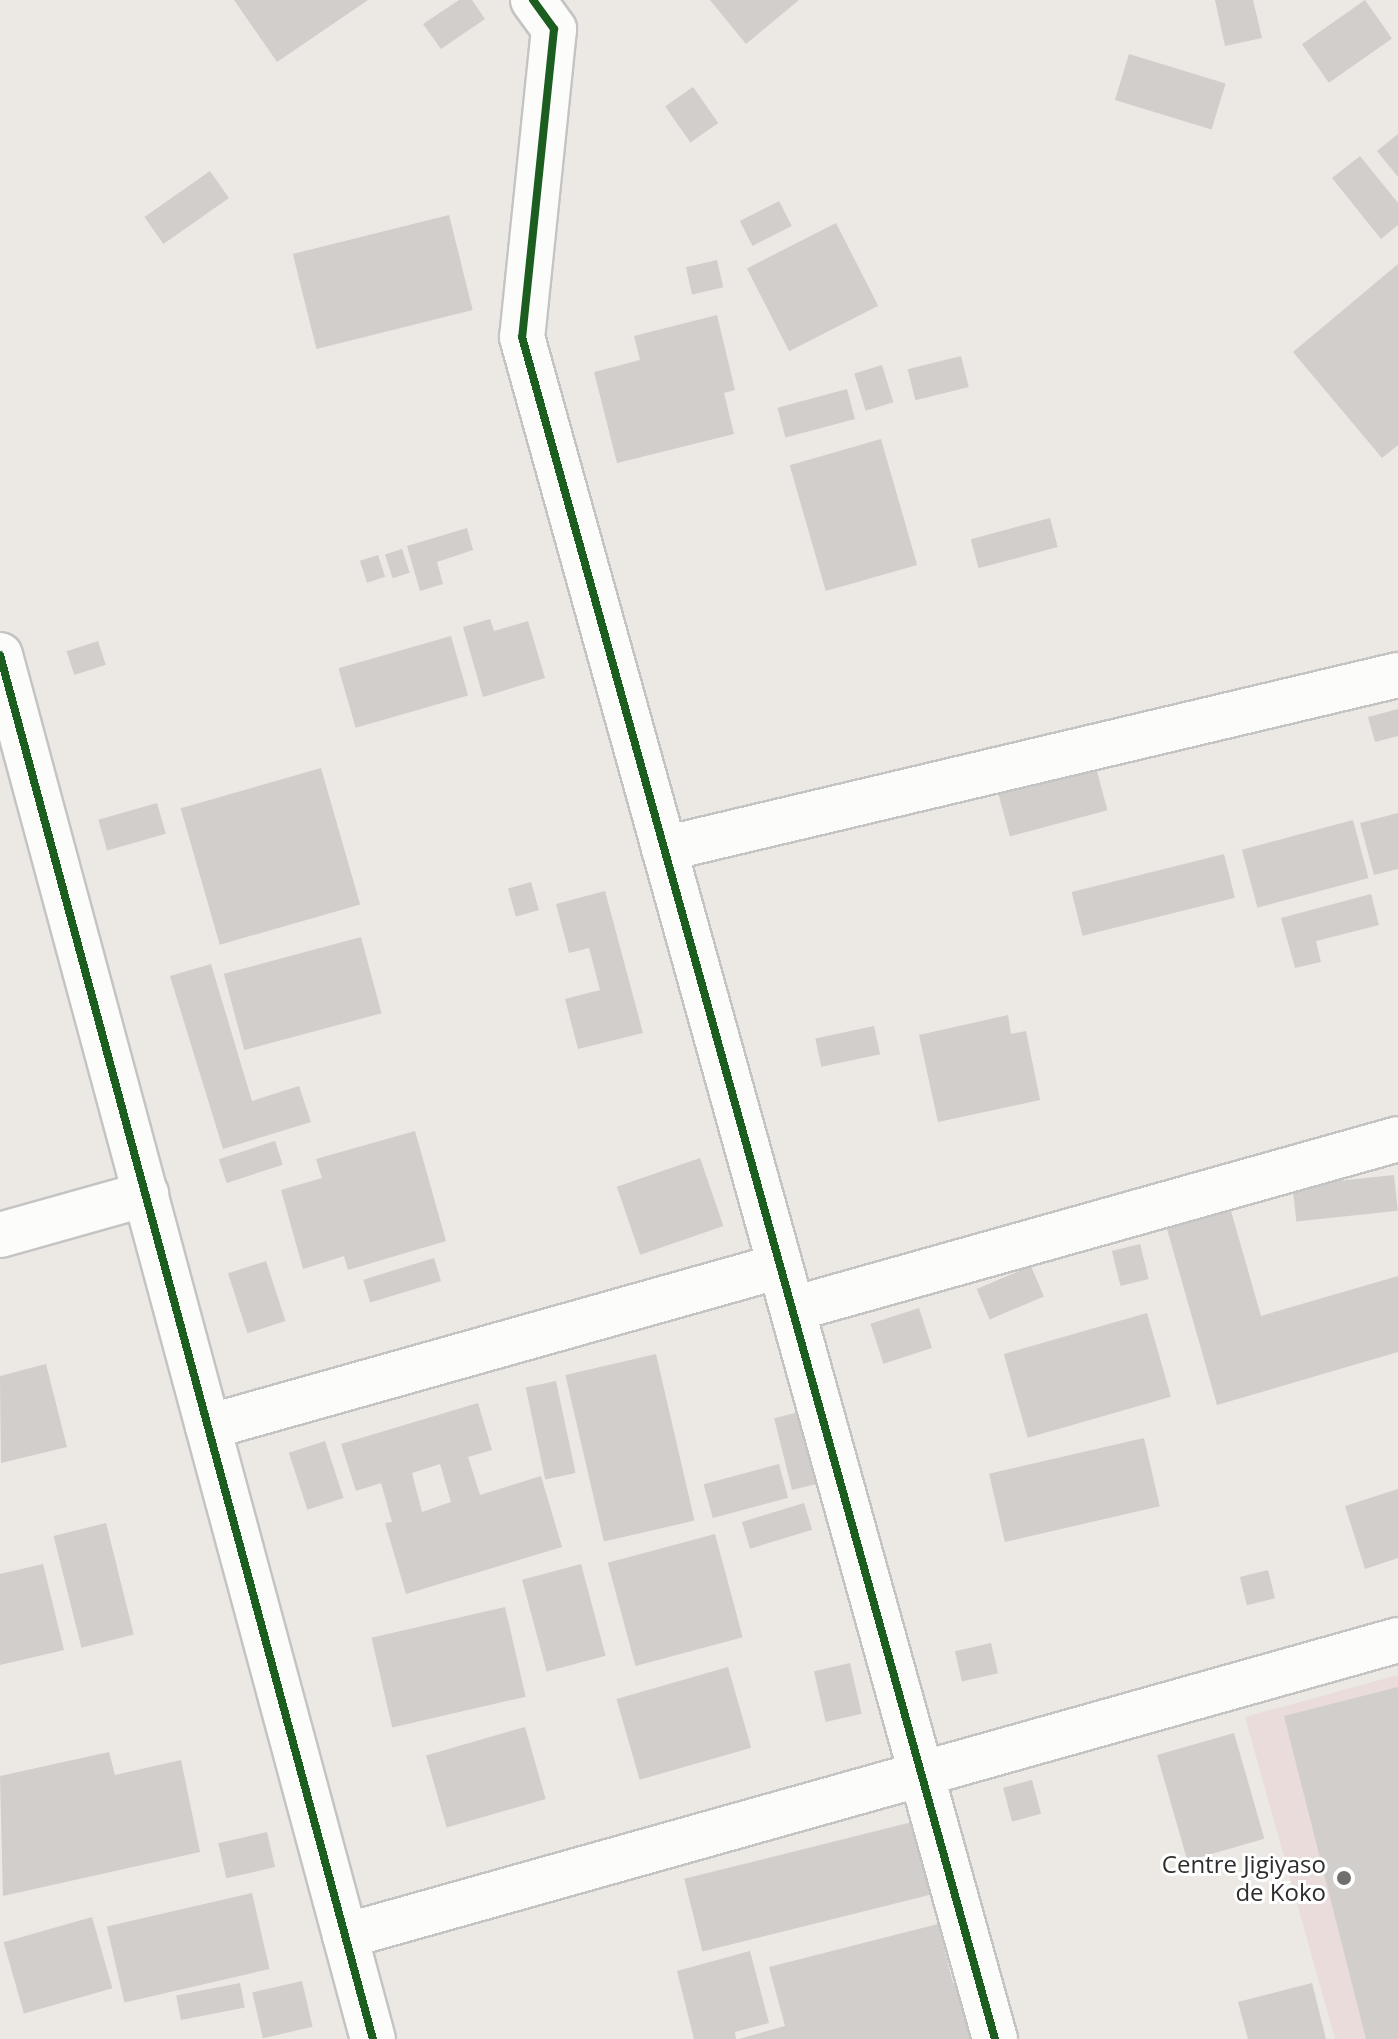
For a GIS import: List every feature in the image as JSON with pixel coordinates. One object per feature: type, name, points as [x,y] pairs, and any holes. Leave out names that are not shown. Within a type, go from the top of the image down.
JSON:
[{"type":"street","points":[[533,0],[554,29],[522,337],[995,2039]]},
{"type":"street","points":[[0,655],[373,2039]]},
{"type":"street","points":[[664,849],[1398,675]]},
{"type":"street","points":[[793,1309],[1398,1139]]},
{"type":"street","points":[[0,1235],[146,1194]]},
{"type":"street","points":[[208,1427],[780,1266]]},
{"type":"street","points":[[345,1936],[1398,1640]]},
{"type":"shaded area","name":"Centre Jigiyaso de Koko","points":[[1398,1675],[1398,2039],[1335,2039],[1245,1717]]},
{"type":"building","points":[[234,0],[368,0],[277,62]]},
{"type":"building","points":[[459,0],[472,0],[485,19],[441,49],[423,24]]},
{"type":"building","points":[[710,0],[799,0],[746,44]]},
{"type":"building","points":[[1215,0],[1253,0],[1262,38],[1225,46]]},
{"type":"building","points":[[1365,0],[1392,39],[1329,83],[1302,44]]},
{"type":"building","points":[[1129,54],[1226,84],[1212,129],[1115,100]]},
{"type":"building","points":[[693,87],[718,123],[690,143],[665,107]]},
{"type":"building","points":[[1398,134],[1398,177],[1377,151]]},
{"type":"building","points":[[1360,156],[1398,203],[1398,225],[1381,239],[1332,178]]},
{"type":"building","points":[[210,171],[229,198],[163,244],[144,217]]},
{"type":"building","points":[[779,201],[792,226],[753,246],[740,221]]},
{"type":"building","points":[[449,215],[473,310],[316,349],[293,254]]},
{"type":"building","points":[[836,223],[878,306],[789,351],[747,268]]},
{"type":"building","points":[[717,260],[723,287],[692,294],[686,267]]},
{"type":"building","points":[[1398,264],[1398,445],[1382,458],[1293,352]]},
{"type":"building","points":[[717,315],[735,390],[724,393],[734,434],[617,463],[594,372],[640,360],[634,336]]},
{"type":"building","points":[[961,356],[969,387],[915,400],[908,369]]},
{"type":"building","points":[[882,365],[893,402],[866,411],[854,373]]},
{"type":"building","points":[[847,389],[855,419],[785,438],[777,408]]},
{"type":"building","points":[[881,439],[917,565],[826,591],[790,465]]},
{"type":"building","points":[[1050,518],[1058,547],[979,568],[971,539]]},
{"type":"building","points":[[467,528],[473,550],[437,562],[443,584],[420,591],[407,546]]},
{"type":"building","points":[[402,549],[410,573],[393,578],[385,555]]},
{"type":"building","points":[[378,555],[385,577],[367,583],[360,561]]},
{"type":"building","points":[[490,619],[494,631],[528,621],[545,678],[483,697],[463,627]]},
{"type":"building","points":[[451,636],[468,696],[356,728],[339,668]]},
{"type":"building","points":[[98,641],[106,665],[74,675],[67,651]]},
{"type":"building","points":[[1398,709],[1398,736],[1375,742],[1368,717]]},
{"type":"building","points":[[1095,764],[1107,810],[1010,837],[997,790]]},
{"type":"building","points":[[321,768],[360,904],[220,945],[181,808]]},
{"type":"building","points":[[157,803],[166,834],[107,851],[98,820]]},
{"type":"building","points":[[1398,813],[1398,869],[1374,875],[1360,823]]},
{"type":"building","points":[[1353,820],[1369,878],[1257,908],[1242,850]]},
{"type":"building","points":[[1224,854],[1235,898],[1083,936],[1072,892]]},
{"type":"building","points":[[531,882],[539,910],[516,916],[508,889]]},
{"type":"building","points":[[605,891],[643,1033],[578,1049],[565,999],[600,990],[589,948],[569,953],[556,904]]},
{"type":"building","points":[[1371,894],[1379,925],[1316,941],[1321,962],[1295,968],[1281,918]]},
{"type":"building","points":[[361,937],[381,1013],[244,1050],[224,974]]},
{"type":"building","points":[[211,964],[252,1101],[299,1086],[311,1122],[223,1149],[170,976]]},
{"type":"building","points":[[1008,1015],[1011,1034],[1026,1031],[1040,1100],[938,1122],[919,1035]]},
{"type":"building","points":[[874,1026],[880,1054],[821,1067],[815,1038]]},
{"type":"building","points":[[415,1131],[446,1241],[348,1270],[344,1256],[303,1269],[281,1190],[322,1178],[316,1159]]},
{"type":"building","points":[[275,1141],[283,1165],[227,1183],[219,1159]]},
{"type":"building","points":[[700,1158],[723,1226],[640,1255],[617,1187]]},
{"type":"building","points":[[1394,1175],[1398,1211],[1296,1221],[1293,1186]]},
{"type":"building","points":[[1231,1211],[1261,1316],[1398,1276],[1398,1352],[1217,1405],[1167,1229]]},
{"type":"building","points":[[1140,1244],[1149,1279],[1121,1286],[1112,1251]]},
{"type":"building","points":[[434,1258],[441,1281],[370,1303],[363,1280]]},
{"type":"building","points":[[266,1261],[285,1321],[247,1333],[228,1273]]},
{"type":"building","points":[[1031,1266],[1044,1296],[990,1319],[977,1289]]},
{"type":"building","points":[[919,1308],[932,1348],[883,1364],[870,1324]]},
{"type":"building","points":[[1147,1313],[1171,1397],[1028,1438],[1004,1354]]},
{"type":"building","points":[[656,1354],[694,1521],[604,1542],[565,1375]]},
{"type":"building","points":[[46,1364],[67,1447],[1,1463],[0,1376]]},
{"type":"building","points":[[556,1381],[576,1473],[545,1479],[526,1387]]},
{"type":"building","points":[[478,1403],[492,1450],[468,1457],[480,1495],[541,1476],[562,1547],[406,1594],[385,1523],[392,1522],[381,1483],[356,1491],[341,1444]],"holes":[[[440,1464],[451,1502],[422,1512],[412,1473]]]},
{"type":"building","points":[[811,1409],[829,1481],[792,1490],[774,1418]]},
{"type":"building","points":[[1144,1438],[1160,1506],[1005,1542],[989,1474]]},
{"type":"building","points":[[325,1441],[344,1498],[307,1510],[289,1453]]},
{"type":"building","points":[[779,1464],[788,1498],[713,1518],[704,1484]]},
{"type":"building","points":[[1398,1489],[1398,1558],[1365,1569],[1345,1506]]},
{"type":"building","points":[[804,1503],[812,1530],[750,1549],[742,1522]]},
{"type":"building","points":[[106,1523],[134,1635],[81,1648],[54,1536]]},
{"type":"building","points":[[715,1534],[743,1637],[635,1666],[608,1563]]},
{"type":"building","points":[[43,1564],[64,1650],[0,1665],[0,1574]]},
{"type":"building","points":[[581,1564],[606,1656],[547,1672],[522,1580]]},
{"type":"building","points":[[1268,1570],[1275,1598],[1247,1605],[1240,1577]]},
{"type":"building","points":[[505,1607],[526,1697],[392,1727],[372,1638]]},
{"type":"building","points":[[991,1643],[998,1673],[962,1682],[955,1651]]},
{"type":"building","points":[[850,1663],[862,1714],[826,1722],[814,1671]]},
{"type":"building","points":[[728,1667],[751,1748],[640,1780],[616,1699]]},
{"type":"building","name":"Centre Jigiyaso de Koko","points":[[1398,1687],[1398,2039],[1366,2039],[1284,1716]]},
{"type":"building","points":[[525,1727],[546,1799],[447,1827],[426,1755]]},
{"type":"building","points":[[1234,1733],[1264,1839],[1187,1861],[1157,1755]]},
{"type":"building","points":[[109,1752],[115,1775],[181,1760],[200,1852],[3,1896],[0,1776]]},
{"type":"building","points":[[1032,1780],[1041,1814],[1012,1822],[1003,1788]]},
{"type":"building","points":[[920,1820],[938,1893],[702,1952],[684,1879]]},
{"type":"building","points":[[267,1832],[275,1867],[226,1878],[218,1843]]},
{"type":"building","points":[[252,1893],[270,1969],[124,2003],[107,1927]]},
{"type":"building","points":[[92,1917],[112,1988],[24,2013],[4,1942]]},
{"type":"building","points":[[938,1924],[953,1983],[970,1979],[985,2039],[739,2039],[785,2026],[769,1967]]},
{"type":"building","points":[[750,1951],[769,2023],[735,2032],[736,2039],[694,2039],[677,1971]]},
{"type":"building","points":[[302,1981],[313,2027],[263,2038],[252,1992]]},
{"type":"building","points":[[240,1983],[245,2008],[181,2020],[176,1995]]},
{"type":"building","points":[[1312,1983],[1326,2039],[1248,2039],[1238,2002]]},
{"type":"cycle path","points":[[533,0],[554,29],[522,337],[995,2039]]},
{"type":"cycle path","points":[[0,655],[373,2039]]},
{"type":"place","name":"Centre Jigiyaso de Koko","points":[[1344,1878]]}]
